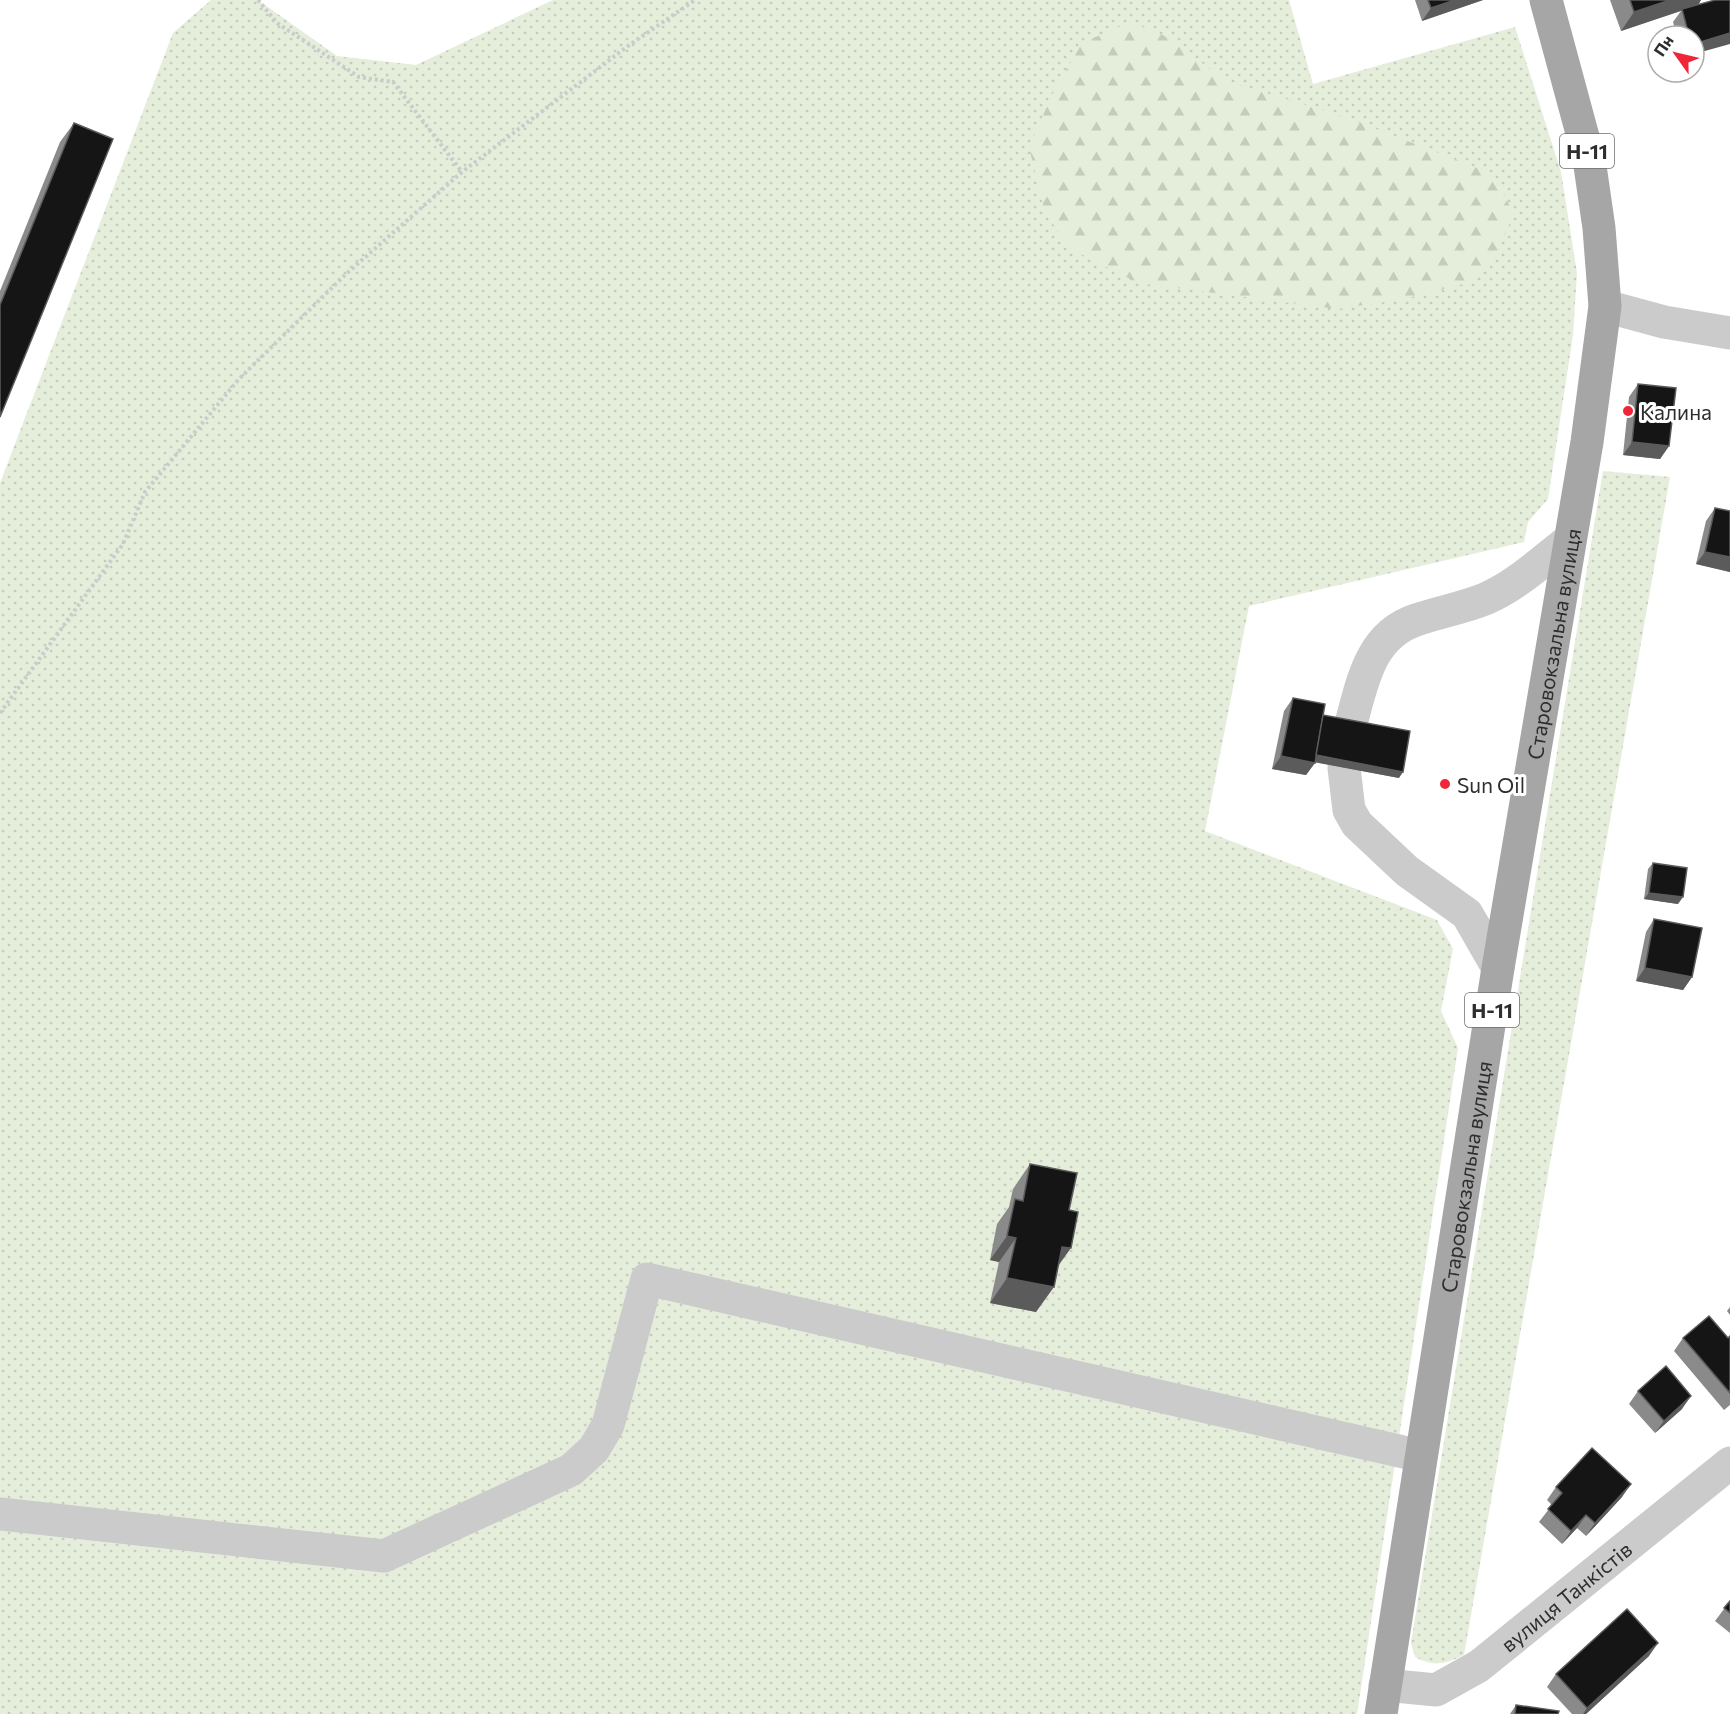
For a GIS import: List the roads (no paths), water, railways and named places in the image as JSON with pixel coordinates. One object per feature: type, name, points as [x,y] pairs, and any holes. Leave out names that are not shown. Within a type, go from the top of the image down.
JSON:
[{"type":"main road","name":"Старовокзальна вулиця","points":[[1383,1700],[1498,969],[1568,542],[1587,442],[1605,306],[1599,228],[1589,159],[1546,0]]},
{"type":"street","points":[[1605,306],[1664,322],[1730,333]]},
{"type":"street","points":[[1350,728],[1369,661],[1383,641],[1403,624],[1459,609],[1488,597],[1516,582],[1568,542]]},
{"type":"street","points":[[1344,768],[1349,810],[1357,824],[1407,871],[1467,914],[1498,969]]},
{"type":"street","points":[[0,1514],[384,1556],[571,1470],[594,1449],[608,1425],[647,1279],[1421,1456]]},
{"type":"street","name":"вулиця Танкістів","points":[[1383,1700],[1436,1690],[1479,1666],[1725,1477]]},
{"type":"place","name":"Калина","points":[[1628,411]]},
{"type":"place","name":"Sun Oil","points":[[1445,784]]}]
